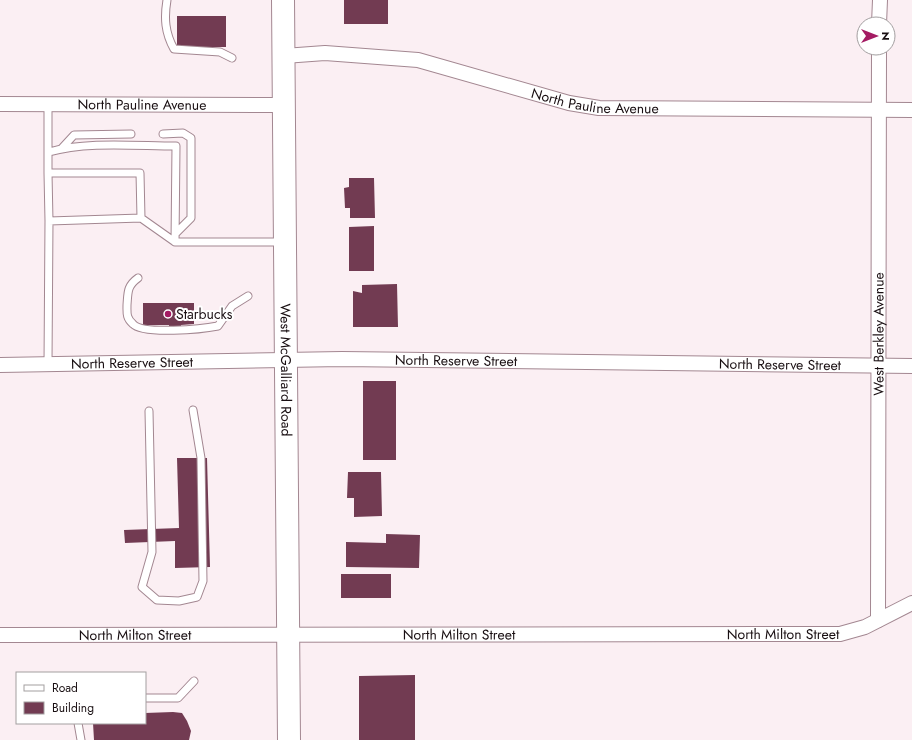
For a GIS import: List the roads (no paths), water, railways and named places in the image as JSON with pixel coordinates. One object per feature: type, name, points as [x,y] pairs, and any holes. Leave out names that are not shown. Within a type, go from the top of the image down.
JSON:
[{"type":"main road","name":"West McGalliard Road","points":[[284,0],[288,740]]},
{"type":"street","points":[[880,0],[880,16]]},
{"type":"street","name":"North Pauline Avenue","points":[[284,56],[325,54],[418,60],[569,103],[599,108],[912,110]]},
{"type":"street","name":"West Berkley Avenue","points":[[878,620],[880,56]]},
{"type":"street","name":"North Pauline Avenue","points":[[0,104],[284,105]]},
{"type":"street","name":"North Reserve Street","points":[[0,365],[286,360],[912,366]]},
{"type":"street","name":"North Milton Street","points":[[0,634],[840,634],[849,633],[912,603]]},
{"type":"lane","points":[[167,0],[165,16],[168,39],[174,50],[220,52],[232,58]]},
{"type":"lane","points":[[48,104],[48,364]]},
{"type":"lane","points":[[163,134],[183,133],[191,138],[191,218],[176,233]]},
{"type":"lane","points":[[62,148],[74,135],[131,134]]},
{"type":"lane","points":[[49,152],[62,148],[176,146],[175,242]]},
{"type":"lane","points":[[48,173],[140,173],[141,218]]},
{"type":"lane","points":[[48,221],[141,218],[175,242],[285,242]]},
{"type":"lane","points":[[138,278],[131,283],[128,291],[126,315],[134,325],[146,330],[192,329],[218,326],[232,306],[248,296]]},
{"type":"lane","points":[[149,411],[152,552],[142,587],[157,600],[179,601],[196,597],[203,581],[201,458],[193,410]]},
{"type":"lane","points":[[146,698],[178,698],[194,681]]},
{"type":"lane","points":[[78,724],[81,740]]},
{"type":"place","name":"Starbucks","points":[[168,314]]}]
